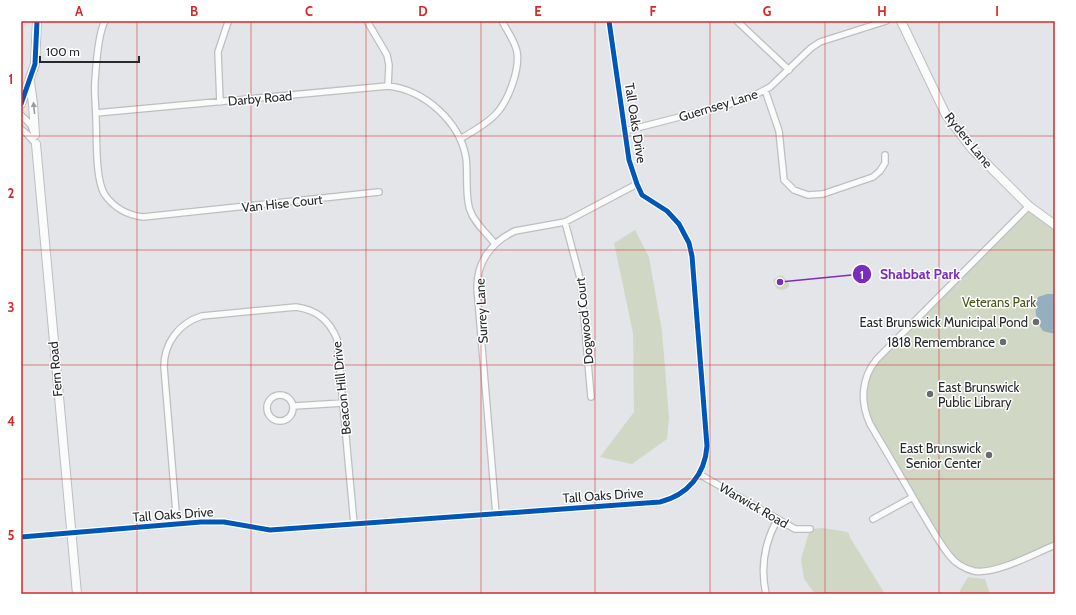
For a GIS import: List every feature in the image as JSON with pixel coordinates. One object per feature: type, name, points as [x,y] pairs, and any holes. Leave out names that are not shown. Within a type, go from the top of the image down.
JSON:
[{"type":"street","points":[[21,104],[35,64],[37,21]]},
{"type":"street","points":[[96,113],[95,82],[98,49],[105,21]]},
{"type":"street","points":[[367,21],[387,55],[389,65],[388,86]]},
{"type":"street","points":[[460,139],[481,126],[496,114],[503,105],[515,77],[517,52],[515,45],[502,21]]},
{"type":"street","name":"Tall Oaks Drive","points":[[21,537],[177,524],[224,522],[270,530],[660,502],[682,493],[692,484],[699,474],[704,464],[707,446],[692,256],[689,244],[679,224],[667,212],[642,195],[637,184],[629,160],[609,21]]},
{"type":"street","points":[[736,21],[789,70]]},
{"type":"street","name":"Guernsey Lane","points":[[625,131],[730,104],[755,95],[765,90],[789,70],[811,48],[820,42],[886,21]]},
{"type":"street","name":"Ryders Lane","points":[[901,21],[946,115],[972,149],[1029,206],[1055,225]]},
{"type":"street","points":[[220,102],[218,52],[228,22]]},
{"type":"street","points":[[29,82],[33,104],[35,135]]},
{"type":"street","name":"Darby Road","points":[[96,113],[388,86],[399,88],[412,93],[433,105],[447,119],[460,139],[466,158],[470,209],[475,220],[495,244]]},
{"type":"street","points":[[765,90],[779,131],[784,180],[794,190],[808,195],[823,194],[873,178],[885,163],[885,155]]},
{"type":"street","name":"Van Hise Court","points":[[96,113],[101,186],[105,195],[113,205],[122,212],[131,216],[143,217],[185,214],[379,192]]},
{"type":"street","name":"Fern Road","points":[[21,115],[31,125],[35,135],[77,594]]},
{"type":"street","points":[[21,129],[36,144]]},
{"type":"street","name":"Surrey Lane","points":[[496,514],[477,288],[481,264],[486,254],[504,237],[515,232],[565,222],[637,184]]},
{"type":"street","points":[[1029,206],[880,356],[871,367],[866,378],[863,390],[863,401],[867,419],[913,497],[949,556],[964,568],[975,571],[994,569],[1010,564],[1055,545]]},
{"type":"street","name":"Ryders Lane","points":[[1029,206],[1055,219]]},
{"type":"street","name":"Dogwood Court","points":[[565,222],[581,282],[591,397]]},
{"type":"street","name":"Beacon Hill Drive","points":[[177,524],[164,362],[170,342],[183,325],[197,317],[213,314],[296,307],[306,308],[322,316],[329,323],[337,339],[354,524]]},
{"type":"street","points":[[279,394],[287,396],[294,406],[292,415],[286,420],[282,421],[278,421],[270,417],[267,409],[269,401],[279,394]]},
{"type":"street","points":[[294,406],[343,403]]},
{"type":"street","name":"Warwick Road","points":[[699,474],[795,529],[810,529]]},
{"type":"street","points":[[873,519],[913,497]]},
{"type":"street","points":[[766,594],[763,576],[763,558],[767,540],[777,520]]},
{"type":"green space","name":"Veterans Park","points":[[1029,206],[1055,225],[1055,545],[1010,564],[985,570],[974,570],[964,567],[949,556],[870,424],[863,401],[871,367]]},
{"type":"green space","points":[[635,230],[649,257],[662,331],[669,418],[667,439],[632,464],[600,457],[634,412],[633,333],[614,243]]},
{"type":"green space","points":[[780,275],[783,276],[789,284],[789,287],[783,290],[777,289],[773,280]]},
{"type":"green space","points":[[822,528],[848,532],[885,594],[815,594],[804,579],[801,559],[810,529]]},
{"type":"green space","points":[[968,577],[985,579],[990,594],[958,594]]},
{"type":"water","name":"East Brunswick Municipal Pond","points":[[1047,294],[1055,294],[1055,334],[1043,331],[1036,314],[1036,301],[1038,297]]},
{"type":"cycle path","points":[[21,104],[35,64],[37,21]]},
{"type":"cycle path","points":[[21,537],[201,522],[224,522],[270,530],[660,502],[670,499],[687,489],[699,474],[703,466],[707,446],[692,256],[689,243],[679,224],[667,211],[642,195],[637,184],[629,160],[609,21]]},
{"type":"place","name":"Shabbat Park","points":[[780,282]]},
{"type":"place","name":"East Brunswick Municipal Pond","points":[[1036,322]]},
{"type":"place","name":"1818 Remembrance","points":[[1003,342]]},
{"type":"place","name":"East Brunswick Public Library","points":[[930,394]]},
{"type":"place","name":"East Brunswick Senior Center","points":[[989,455]]}]
